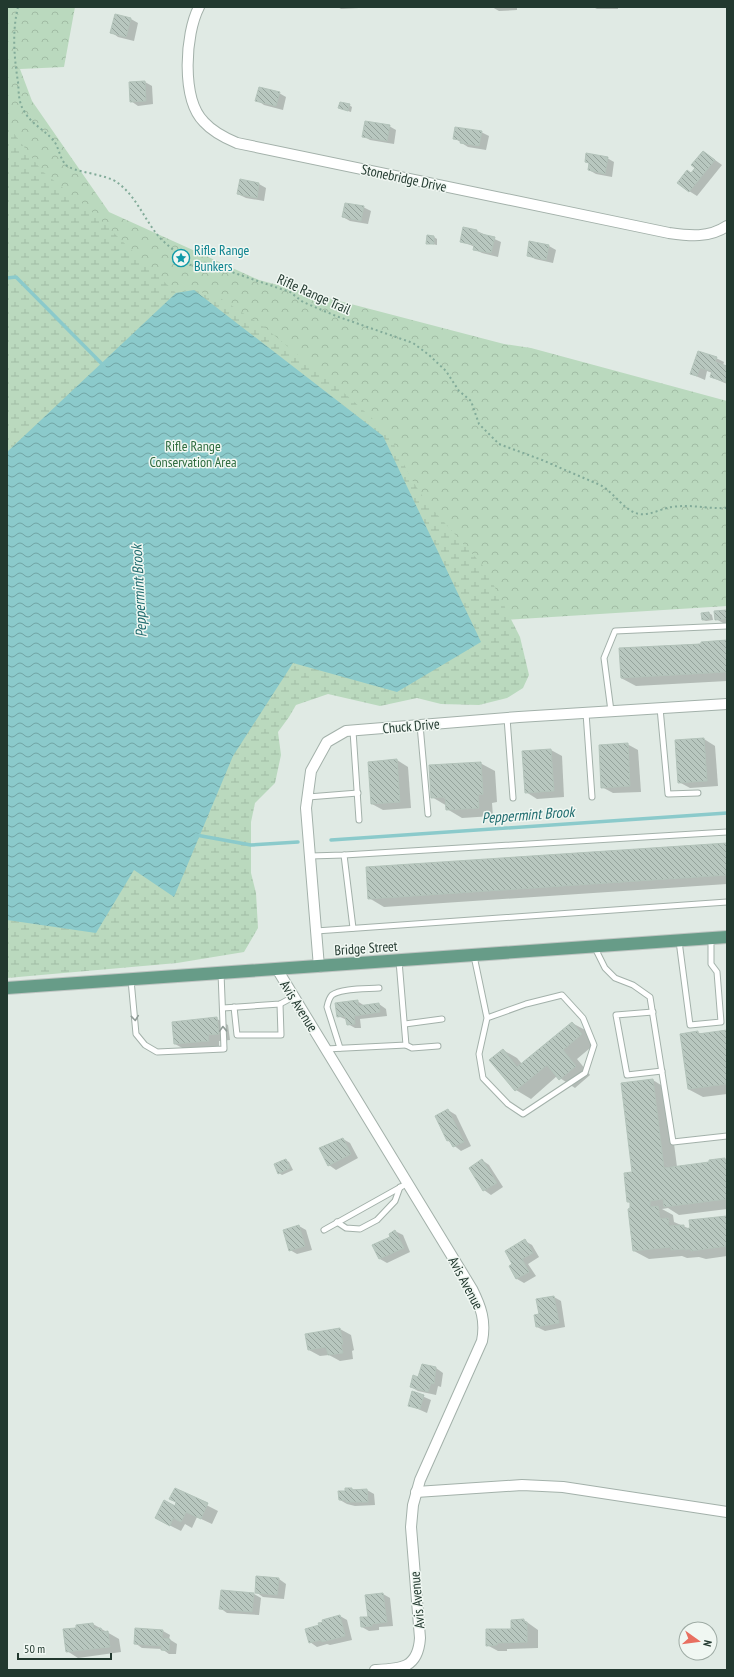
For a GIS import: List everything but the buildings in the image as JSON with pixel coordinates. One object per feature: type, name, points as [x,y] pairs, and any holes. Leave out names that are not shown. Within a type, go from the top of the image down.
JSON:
[{"type":"main road","name":"Bridge Street","points":[[7,988],[727,937]]},
{"type":"street","name":"Stonebridge Drive","points":[[199,7],[191,35],[187,57],[188,81],[193,103],[202,121],[218,134],[237,143],[669,233],[696,236],[708,235],[720,231],[727,226]]},
{"type":"street","name":"Chuck Drive","points":[[319,966],[306,808],[311,771],[327,742],[346,731],[507,718],[727,704]]},
{"type":"street","name":"Avis Avenue","points":[[277,970],[326,1049],[404,1185],[472,1289],[484,1317],[482,1341],[420,1480],[413,1505],[411,1527],[420,1638],[419,1647],[411,1663],[404,1667],[374,1670]]},
{"type":"street","points":[[416,1492],[522,1485],[563,1487],[727,1512]]},
{"type":"lane","points":[[611,711],[604,658],[615,631],[727,626]]},
{"type":"lane","points":[[660,708],[668,794],[698,793]]},
{"type":"lane","points":[[586,713],[592,797]]},
{"type":"lane","points":[[507,718],[513,798]]},
{"type":"lane","points":[[420,725],[428,814]]},
{"type":"lane","points":[[353,731],[359,820]]},
{"type":"lane","points":[[308,797],[358,793]]},
{"type":"lane","points":[[310,856],[727,832]]},
{"type":"lane","points":[[344,855],[353,928]]},
{"type":"lane","points":[[316,931],[727,902]]},
{"type":"lane","points":[[679,941],[690,1025],[721,1022],[717,972],[711,964],[711,939]]},
{"type":"lane","points":[[595,947],[605,968],[615,978],[632,985],[650,997],[674,1142],[727,1136]]},
{"type":"lane","points":[[474,956],[487,1018],[479,1054],[483,1078],[508,1104],[523,1114],[585,1073],[594,1045],[583,1018],[562,995],[526,1004],[487,1018]]},
{"type":"lane","points":[[399,961],[406,1045]]},
{"type":"lane","points":[[131,980],[136,1034],[145,1045],[157,1052],[224,1049],[221,973]]},
{"type":"lane","points":[[340,1048],[327,1007],[332,995],[340,992],[379,988]]},
{"type":"lane","points":[[222,1008],[280,1004],[293,997]]},
{"type":"lane","points":[[234,1007],[237,1035],[281,1035],[280,1004]]},
{"type":"lane","points":[[653,1012],[616,1015],[627,1075],[662,1071]]},
{"type":"lane","points":[[405,1024],[442,1019]]},
{"type":"lane","points":[[326,1049],[406,1045],[412,1048],[438,1046]]},
{"type":"lane","points":[[324,1230],[404,1185]]},
{"type":"lane","points":[[337,1222],[346,1228],[360,1229],[372,1223],[377,1220],[395,1201],[404,1185]]},
{"type":"path","name":"Rifle Range Trail","points":[[18,7],[13,35],[19,100],[27,116],[58,146],[66,166],[118,182],[132,197],[147,221],[161,238],[190,265],[203,262],[211,264],[290,292],[303,302],[336,316],[413,343],[429,355],[446,371],[459,391],[471,401],[480,424],[499,444],[542,460],[600,485],[607,489],[626,506],[639,514],[647,514],[666,508],[691,505],[727,508]]},
{"type":"green space","name":"Rifle Range Conservation Area","points":[[7,7],[75,7],[64,67],[20,69],[32,101],[109,212],[259,280],[504,344],[531,348],[727,401],[727,606],[7,651]]},
{"type":"green space","points":[[7,124],[42,171],[88,208],[176,293],[194,290],[220,298],[263,326],[350,398],[388,433],[412,480],[427,503],[485,568],[520,637],[529,675],[523,688],[507,698],[479,705],[441,704],[417,698],[380,706],[328,694],[296,705],[278,732],[281,755],[275,783],[255,803],[251,822],[251,873],[256,893],[258,928],[244,952],[177,963],[7,978]]},
{"type":"water","points":[[194,290],[383,436],[481,642],[397,692],[293,663],[233,756],[174,897],[134,870],[96,933],[7,920],[7,452],[176,293]]},
{"type":"waterway","name":"Peppermint Brook","points":[[7,278],[16,277],[104,366]]},
{"type":"waterway","name":"Peppermint Brook","points":[[331,840],[727,813]]},
{"type":"waterway","name":"Peppermint Brook","points":[[196,835],[251,845],[298,842]]},
{"type":"place","name":"Rifle Range Bunkers","points":[[181,258]]}]
